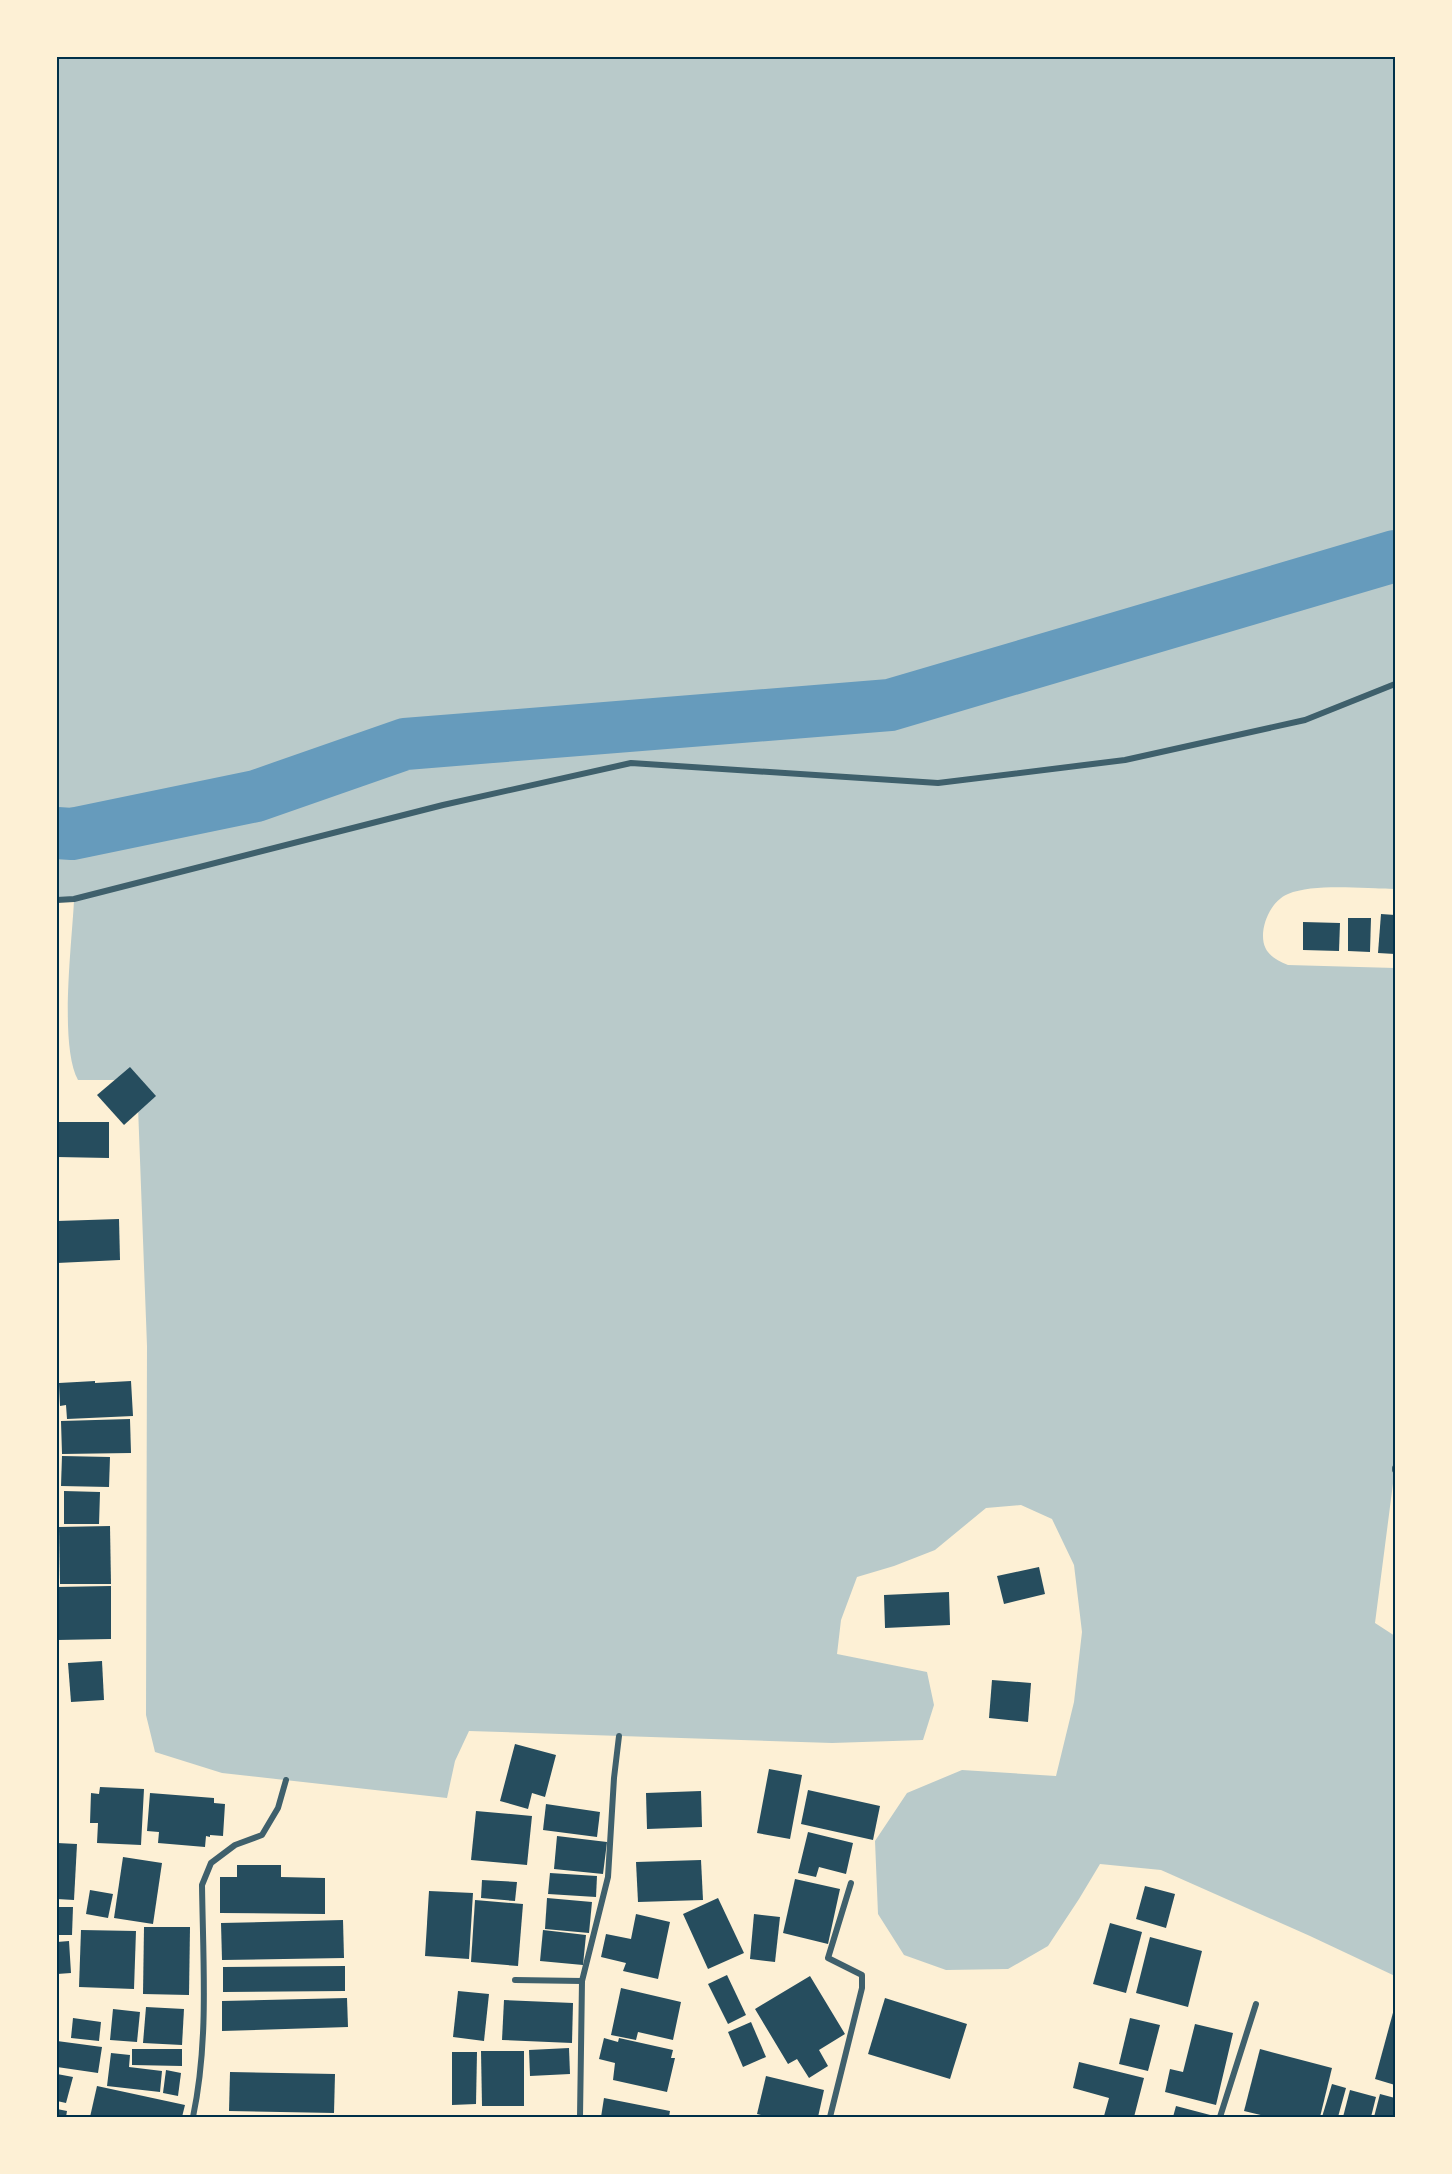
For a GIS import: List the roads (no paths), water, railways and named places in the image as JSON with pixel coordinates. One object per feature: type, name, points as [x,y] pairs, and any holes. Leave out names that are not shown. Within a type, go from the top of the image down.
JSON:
[{"type":"street","points":[[57,900],[74,899],[443,805],[631,763],[938,783],[1136,757],[1305,720],[1395,684]]},
{"type":"street","points":[[580,2117],[582,1981],[608,1877],[619,1736]]},
{"type":"street","points":[[193,2117],[200,2085],[203,2036],[202,1885],[211,1863],[235,1845],[262,1835],[278,1808],[286,1780]]},
{"type":"street","points":[[830,2117],[862,1988],[862,1975],[828,1958],[851,1882]]},
{"type":"street","points":[[515,1980],[582,1981]]},
{"type":"street","points":[[1220,2117],[1256,2004]]},
{"type":"waterway","points":[[57,833],[72,834],[256,796],[405,744],[890,705],[1395,556]]}]
